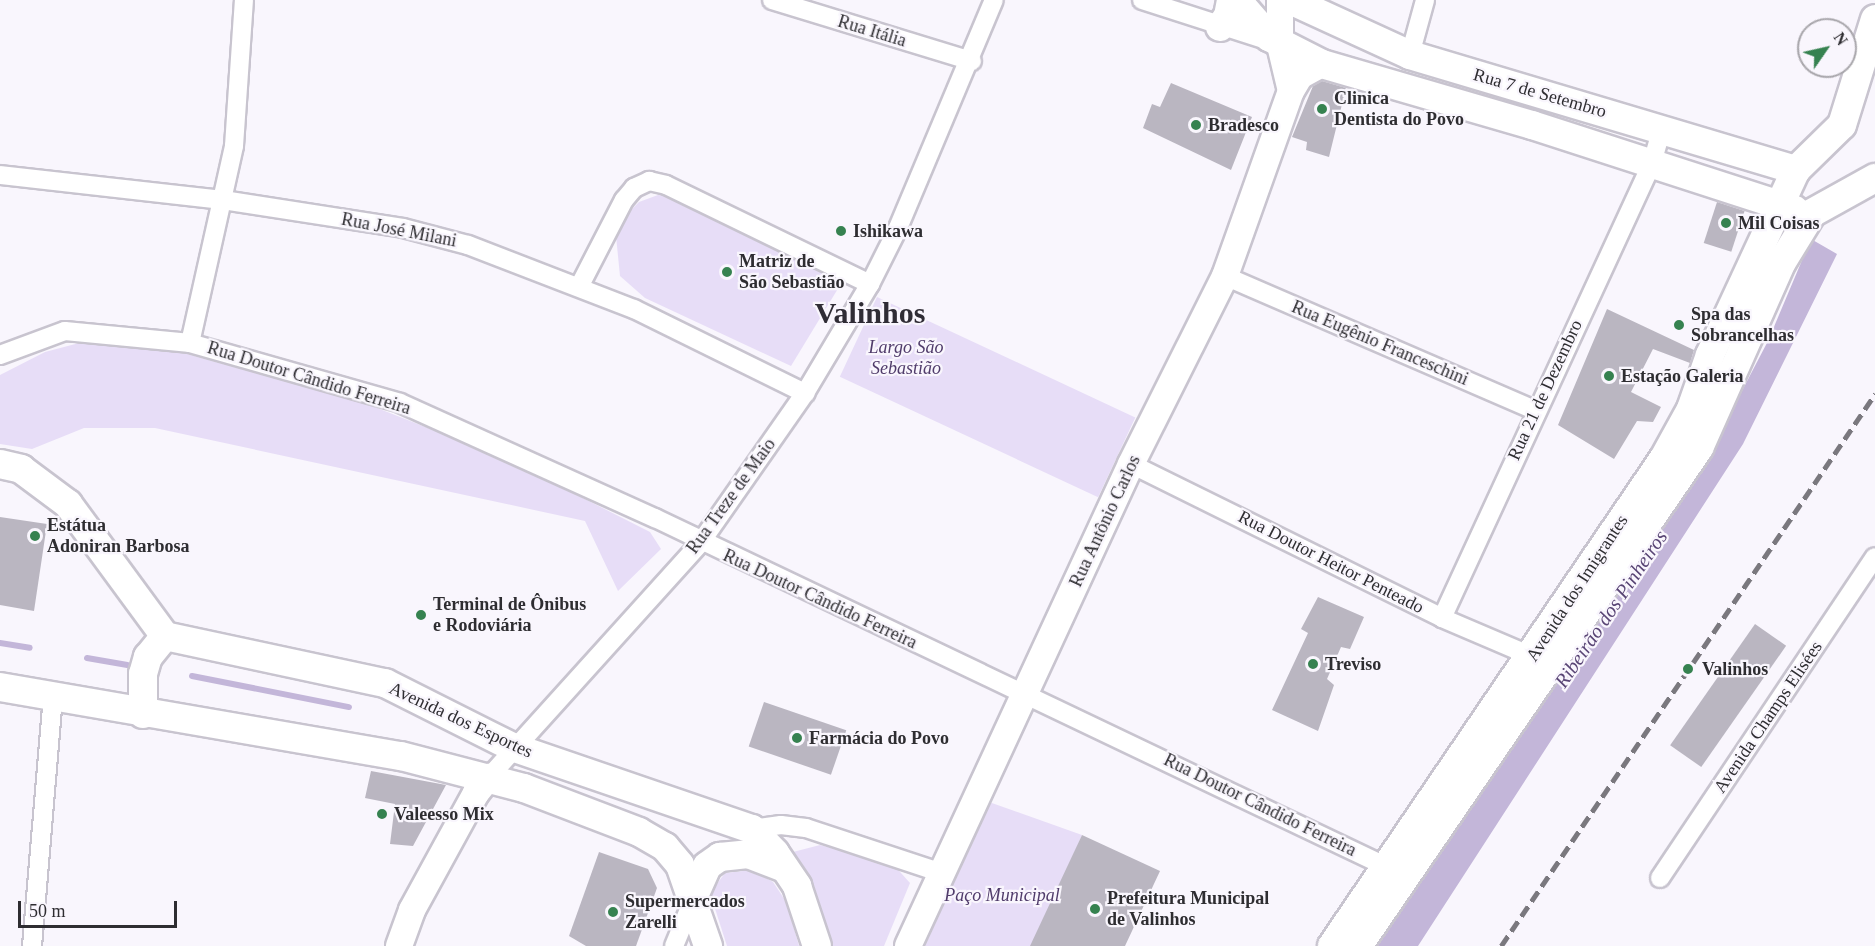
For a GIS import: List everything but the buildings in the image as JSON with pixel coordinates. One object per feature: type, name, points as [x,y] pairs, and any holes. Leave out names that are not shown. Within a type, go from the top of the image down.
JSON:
[{"type":"main road","points":[[1220,27],[1232,0]]},
{"type":"main road","name":"Rua 7 de Setembro","points":[[1237,0],[1253,22],[1280,45],[1322,64],[1652,163],[1778,207],[1812,213]]},
{"type":"main road","points":[[1280,0],[1280,45],[1291,92]]},
{"type":"main road","name":"Rua 7 de Setembro","points":[[1290,0],[1410,55],[1796,170]]},
{"type":"main road","name":"Avenida dos Imigrantes","points":[[1358,946],[1543,661],[1664,458],[1691,409],[1710,355],[1796,170],[1842,125],[1875,19]]},
{"type":"main road","name":"Rua Antônio Carlos","points":[[908,946],[945,874],[1131,464],[1225,276],[1291,92],[1300,76],[1322,64]]},
{"type":"main road","points":[[1812,213],[1875,178]]},
{"type":"main road","name":"Avenida dos Imigrantes","points":[[1332,946],[1385,866],[1543,661],[1699,448],[1782,262],[1812,213]]},
{"type":"main road","points":[[0,464],[21,468],[68,504],[165,636],[146,666],[143,714]]},
{"type":"main road","name":"Avenida dos Esportes","points":[[165,636],[385,683],[512,747],[752,830],[786,869],[817,946]]},
{"type":"main road","name":"Avenida dos Esportes","points":[[0,687],[143,714],[401,756],[489,777],[639,832],[664,847],[680,865],[708,946]]},
{"type":"main road","name":"Rua Treze de Maio","points":[[399,946],[412,910],[476,793],[489,777]]},
{"type":"main road","points":[[693,898],[707,866],[720,857],[748,854],[786,869]]},
{"type":"street","points":[[190,343],[234,146],[244,0]]},
{"type":"street","name":"Rua Itália","points":[[772,0],[972,61]]},
{"type":"street","name":"Rua Treze de Maio","points":[[489,777],[512,747],[701,542],[805,393],[870,284],[972,61],[994,0]]},
{"type":"street","points":[[1142,0],[1280,45]]},
{"type":"street","points":[[1410,55],[1425,0]]},
{"type":"street","name":"Rua 21 de Dezembro","points":[[1442,618],[1534,410],[1652,163],[1662,129]]},
{"type":"street","name":"Rua José Milani","points":[[0,175],[223,201],[403,228],[468,245],[579,287],[805,393]]},
{"type":"street","points":[[579,287],[624,200],[634,188],[649,181],[666,185],[870,284]]},
{"type":"street","name":"Rua Eugênio Franceschini","points":[[1225,276],[1534,410]]},
{"type":"street","name":"Rua Doutor Cândido Ferreira","points":[[0,355],[65,331],[190,343],[400,403],[701,542],[1025,696],[1243,795],[1385,866]]},
{"type":"street","name":"Rua Doutor Heitor Penteado","points":[[1131,464],[1442,618],[1543,661]]},
{"type":"street","name":"Avenida Champs Elisées","points":[[1660,878],[1875,557]]},
{"type":"street","points":[[32,946],[53,696]]},
{"type":"street","points":[[752,830],[781,825],[806,828],[945,874]]},
{"type":"street","points":[[674,946],[693,898]]},
{"type":"green space","name":"Largo São Sebastião","points":[[658,195],[673,196],[842,282],[791,366],[645,298],[620,276],[615,226],[639,202]]},
{"type":"green space","name":"Largo São Sebastião","points":[[877,297],[1135,417],[1098,497],[840,377]]},
{"type":"green space","points":[[83,342],[166,348],[372,406],[502,457],[650,532],[661,549],[618,591],[585,521],[155,428],[84,428],[32,449],[0,444],[0,375],[45,352]]},
{"type":"green space","name":"Paço Municipal","points":[[989,802],[1082,835],[1034,946],[925,946]]},
{"type":"green space","points":[[820,845],[892,863],[910,883],[884,946],[829,946],[793,852]]},
{"type":"green space","points":[[752,870],[773,882],[787,903],[799,946],[727,946],[710,893],[725,873]]},
{"type":"water","name":"Ribeirão dos Pinheiros","points":[[1811,239],[1837,254],[1743,444],[1418,946],[1375,946],[1723,427],[1768,341]]},
{"type":"waterway","points":[[0,643],[30,648]]},
{"type":"waterway","points":[[87,658],[127,665]]},
{"type":"waterway","points":[[192,676],[349,707]]},
{"type":"railway","points":[[1501,946],[1875,394]]},
{"type":"place","name":"Clinica Dentista do Povo","points":[[1322,109]]},
{"type":"place","name":"Bradesco","points":[[1196,125]]},
{"type":"place","name":"Mil Coisas","points":[[1726,223]]},
{"type":"place","name":"Ishikawa","points":[[841,231]]},
{"type":"place","name":"Matriz de São Sebastião","points":[[727,272]]},
{"type":"place","name":"Spa das Sobrancelhas","points":[[1679,325]]},
{"type":"place","name":"Estação Galeria","points":[[1609,376]]},
{"type":"place","name":"Estátua Adoniran Barbosa","points":[[35,536]]},
{"type":"place","name":"Terminal de Ônibus e Rodoviária","points":[[421,615]]},
{"type":"place","name":"Treviso","points":[[1313,664]]},
{"type":"place","name":"Valinhos","points":[[1688,669]]},
{"type":"place","name":"Farmácia do Povo","points":[[797,738]]},
{"type":"place","name":"Valeesso Mix","points":[[382,814]]},
{"type":"place","name":"Prefeitura Municipal de Valinhos","points":[[1095,909]]},
{"type":"place","name":"Supermercados Zarelli","points":[[613,912]]},
{"type":"district","name":"Valinhos","points":[[870,313]]}]
